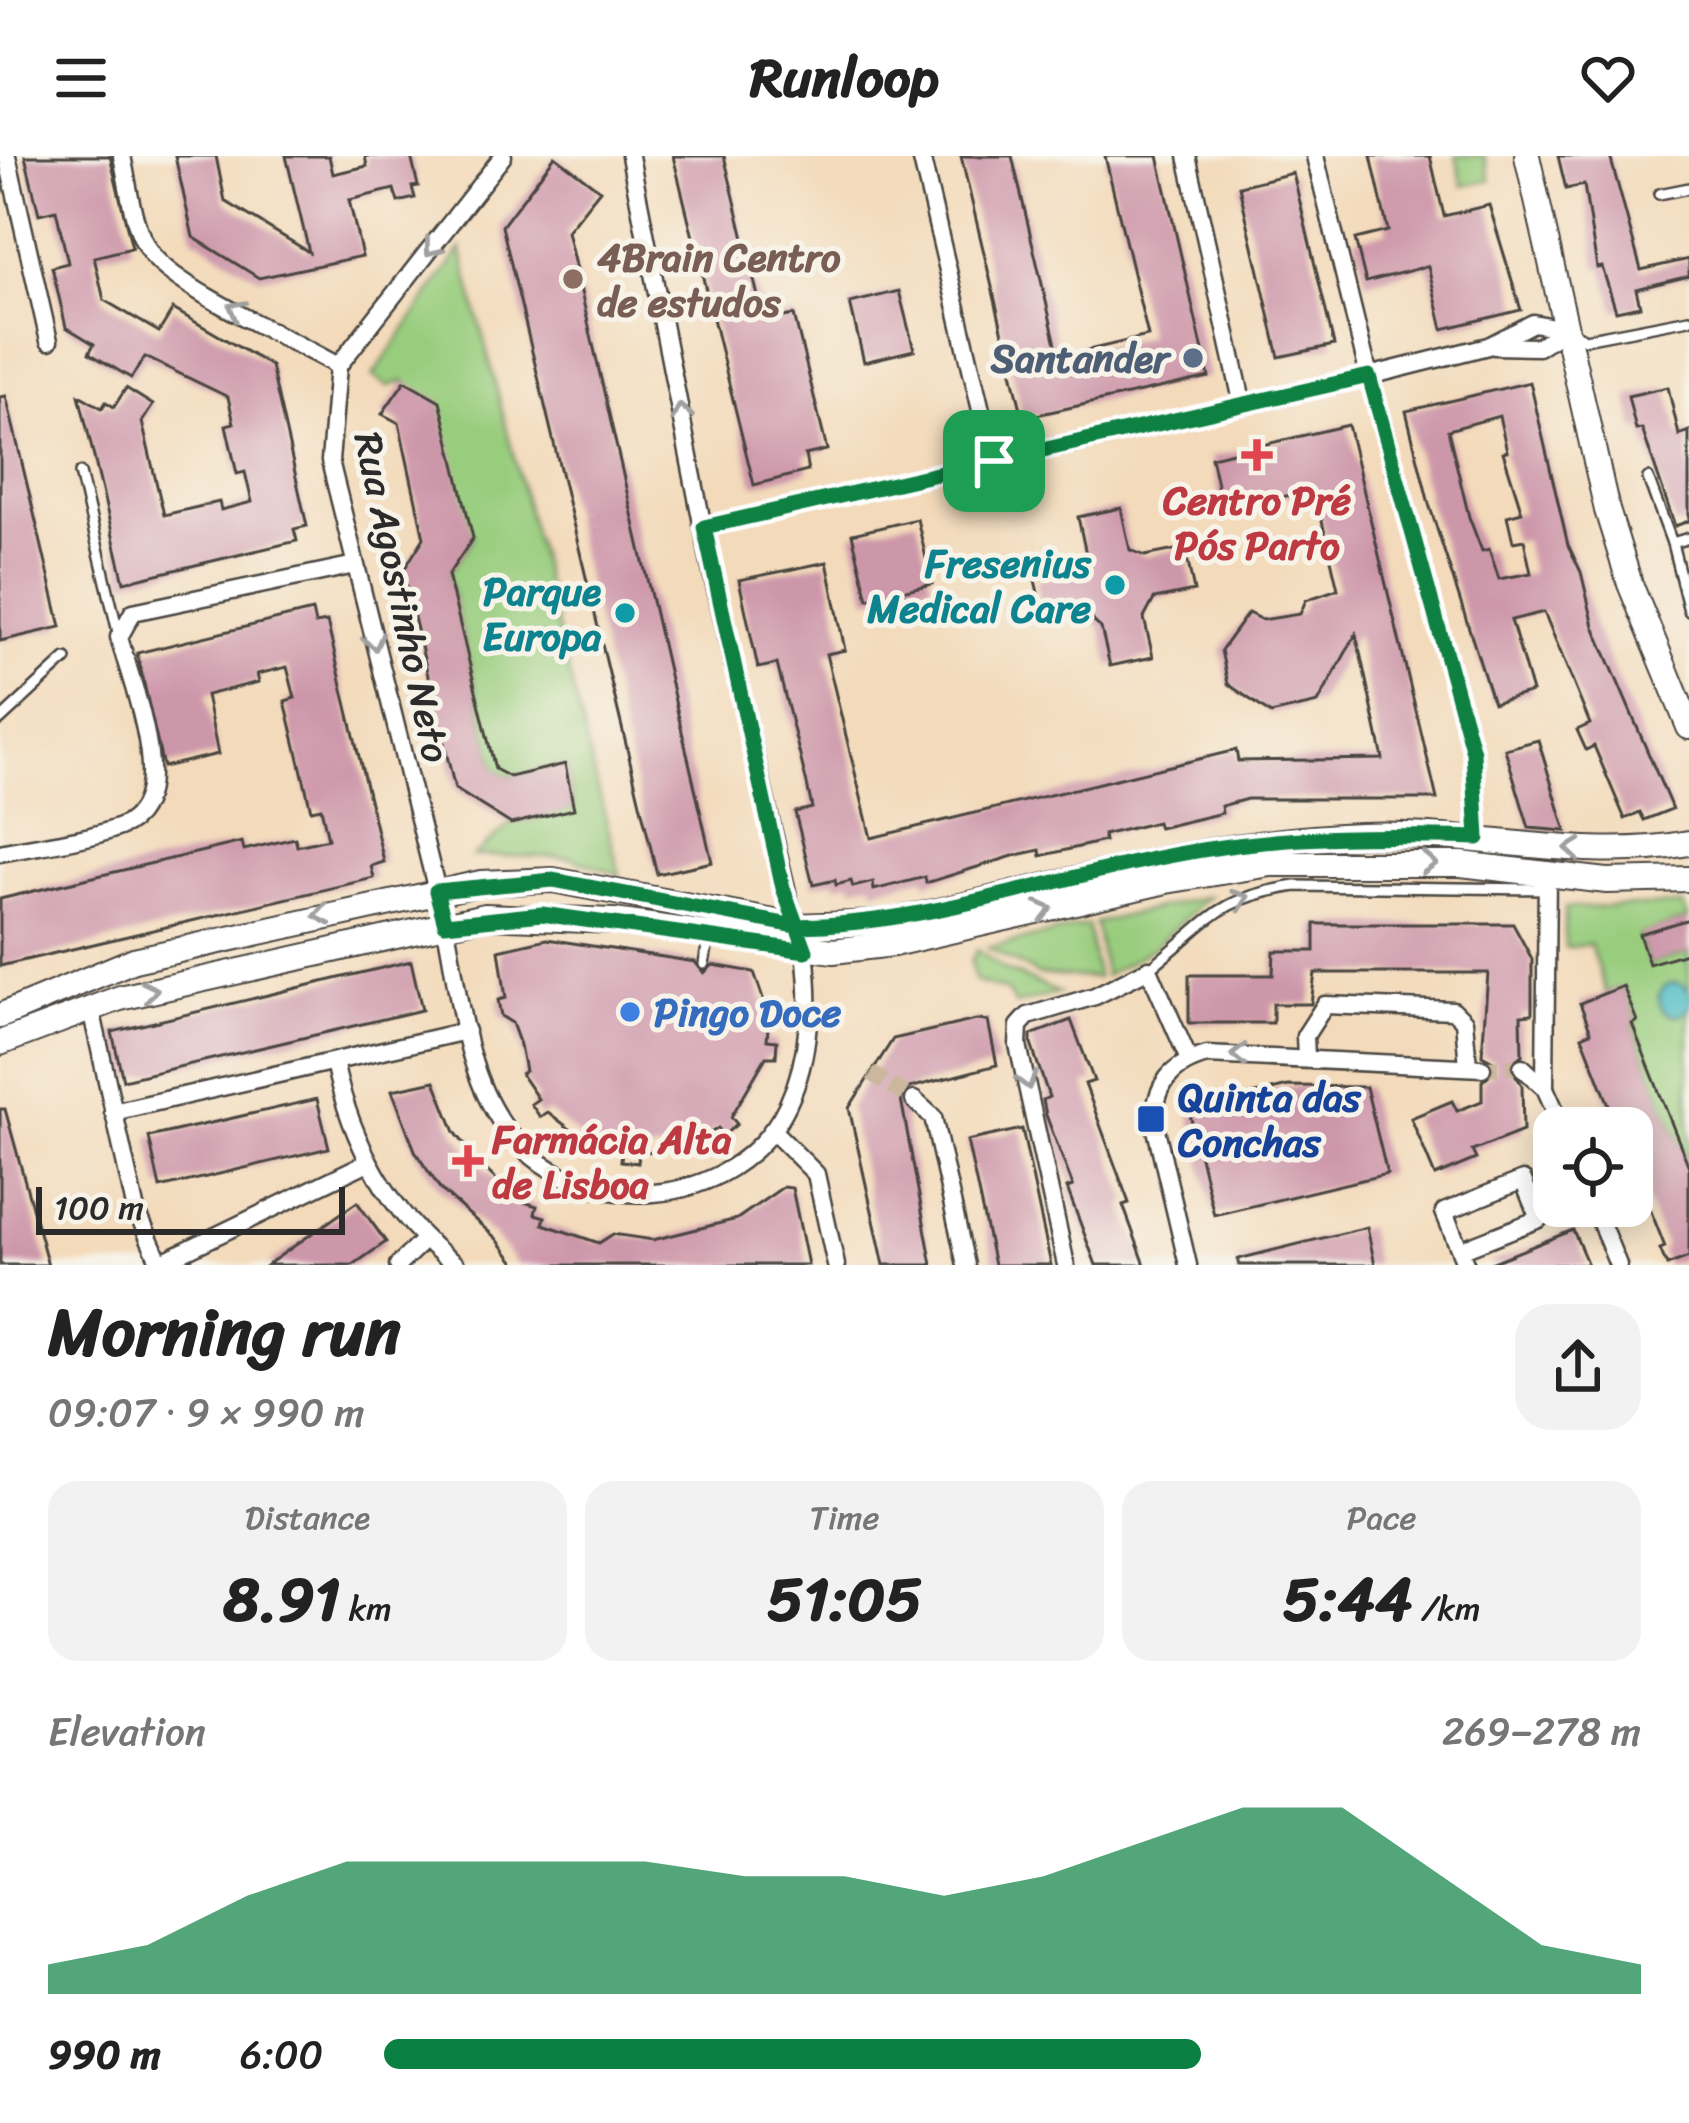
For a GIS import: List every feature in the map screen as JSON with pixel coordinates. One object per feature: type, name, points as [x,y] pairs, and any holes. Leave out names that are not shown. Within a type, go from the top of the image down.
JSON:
[{"type":"street","points":[[7,156],[49,341]]},
{"type":"street","points":[[122,156],[138,227],[152,254],[178,276],[338,366],[503,156]]},
{"type":"street","points":[[436,891],[466,1031],[492,1108],[507,1131],[579,1184],[621,1195],[697,1187],[741,1161],[772,1130],[788,1104],[807,1051],[806,951],[795,926],[704,527],[631,156]]},
{"type":"street","points":[[922,156],[994,461]]},
{"type":"street","points":[[1187,156],[1243,405]]},
{"type":"street","points":[[1315,156],[1369,376],[1473,752],[1478,838]]},
{"type":"street","points":[[1527,156],[1623,562],[1689,727]]},
{"type":"street","points":[[704,527],[1369,376],[1488,346],[1533,323],[1565,329]]},
{"type":"street","name":"Rua Agostinho Neto","points":[[338,366],[331,461],[436,891]]},
{"type":"street","points":[[0,854],[123,826],[146,810],[154,779],[119,637],[133,612],[355,565]]},
{"type":"street","points":[[0,1016],[134,960],[436,891],[553,880],[795,926],[882,923],[1199,850],[1257,842],[1365,834],[1478,838],[1613,853],[1689,843]]},
{"type":"street","points":[[0,1043],[91,1009],[445,924],[542,914],[806,951],[892,944],[1239,867],[1366,860],[1546,881],[1689,879]]},
{"type":"street","points":[[1544,1088],[1546,881]]},
{"type":"street","points":[[1066,1265],[1018,1045],[1019,1026],[1028,1016],[1096,996],[1149,969],[1189,1060]]},
{"type":"street","points":[[1188,1265],[1154,1121],[1161,1085],[1189,1060],[1207,1055],[1306,1057],[1475,1067],[1464,1021],[1453,1010],[1325,1005],[1305,1036],[1306,1057]]},
{"type":"street","points":[[91,1009],[135,1208],[160,1263],[366,1163]]},
{"type":"street","points":[[113,1112],[466,1031]]},
{"type":"street","points":[[334,1062],[366,1163],[422,1240],[456,1265]]},
{"type":"street","points":[[1522,1067],[1544,1088],[1553,1107]]},
{"type":"street","points":[[914,1100],[933,1117],[966,1265]]},
{"type":"street","points":[[772,1130],[816,1174],[836,1265]]},
{"type":"street","points":[[1523,1180],[1539,1219],[1463,1258],[1444,1212],[1523,1180]]},
{"type":"street","points":[[1603,1227],[1618,1265]]},
{"type":"street","points":[[398,1265],[422,1240]]},
{"type":"lane","points":[[1659,194],[1689,188]]},
{"type":"lane","points":[[1565,329],[1585,339],[1689,319]]},
{"type":"lane","points":[[80,473],[119,637]]},
{"type":"lane","points":[[1648,478],[1672,543],[1689,610]]},
{"type":"lane","points":[[1672,543],[1689,538]]},
{"type":"lane","points":[[0,720],[66,659]]},
{"type":"lane","points":[[1149,969],[1221,905],[1258,892],[1296,886],[1546,881]]},
{"type":"lane","points":[[704,964],[709,935]]},
{"type":"green space","points":[[1456,156],[1484,156],[1490,180],[1463,186]]},
{"type":"green space","points":[[461,249],[620,875],[569,857],[473,856],[511,824],[574,808],[565,765],[510,777],[495,769],[448,575],[473,538],[405,381],[388,386],[373,376]]},
{"type":"green space","points":[[1209,896],[1154,947],[1105,976],[1095,923]]},
{"type":"green space","points":[[1683,905],[1688,919],[1639,935],[1649,964],[1689,952],[1689,988],[1659,995],[1659,1001],[1679,1015],[1689,1009],[1689,1167],[1632,1024],[1637,1021],[1623,987],[1606,993],[1590,944],[1565,948],[1565,908]]},
{"type":"green space","points":[[1087,925],[1097,978],[1039,975],[988,948]]},
{"type":"green space","points":[[977,950],[1003,969],[1059,993],[1015,1005],[1007,991],[975,981],[971,961]]},
{"type":"water","points":[[1675,983],[1687,987],[1687,1011],[1675,1015],[1663,1011],[1659,999],[1663,987]]},
{"type":"building","points":[[25,156],[110,156],[132,248],[94,257],[104,300],[159,332],[173,309],[271,366],[307,526],[294,529],[297,541],[124,582],[79,395],[102,408],[106,402],[114,407],[126,388],[153,405],[142,422],[164,515],[219,502],[221,510],[252,502],[245,472],[237,474],[226,425],[234,423],[228,397],[145,357],[131,378],[89,353],[94,344],[66,327],[52,267],[68,263],[56,210],[39,214]]},
{"type":"building","points":[[175,156],[216,156],[225,201],[309,252],[286,156],[329,156],[333,174],[367,166],[365,156],[411,156],[418,186],[412,187],[415,198],[398,202],[394,189],[349,200],[362,256],[259,278],[193,237]]},
{"type":"building","name":"Parque Europa","points":[[555,156],[600,190],[567,231],[712,862],[657,874],[502,226]]},
{"type":"building","points":[[673,156],[724,156],[764,321],[794,315],[827,450],[805,455],[808,471],[754,485]]},
{"type":"building","points":[[961,156],[1012,156],[1059,357],[1148,336],[1105,156],[1158,156],[1209,377],[1023,418]]},
{"type":"building","points":[[1371,156],[1430,156],[1444,216],[1489,205],[1521,310],[1443,329],[1428,266],[1366,282],[1355,239],[1388,231]]},
{"type":"building","points":[[1558,156],[1610,156],[1641,270],[1689,259],[1689,276],[1636,289],[1640,306],[1616,311],[1602,267],[1597,268],[1584,185],[1566,189]]},
{"type":"building","points":[[1293,173],[1334,345],[1279,357],[1239,186]]},
{"type":"building","points":[[899,291],[914,350],[864,362],[850,303]]},
{"type":"building","points":[[405,381],[440,401],[473,538],[448,575],[495,769],[510,777],[565,764],[574,809],[511,824],[455,789],[403,571],[424,538],[399,423],[382,414]]},
{"type":"building","points":[[1530,382],[1568,545],[1581,572],[1594,626],[1672,809],[1644,820],[1640,812],[1625,819],[1594,746],[1586,750],[1577,730],[1590,724],[1544,612],[1511,620],[1532,692],[1493,703],[1429,504],[1406,411]],"holes":[[[1499,416],[1507,451],[1503,452],[1522,512],[1507,516],[1513,542],[1524,540],[1531,573],[1499,579],[1489,549],[1482,551],[1469,517],[1448,430]]]},
{"type":"building","points":[[1668,387],[1679,435],[1689,431],[1689,521],[1675,526],[1642,429],[1636,430],[1628,396]]},
{"type":"building","points":[[6,396],[61,627],[0,641],[0,397]]},
{"type":"building","points":[[1348,425],[1437,799],[1247,799],[1221,806],[1222,813],[1159,828],[1157,822],[1041,856],[1040,850],[1013,856],[926,883],[925,877],[874,890],[873,882],[853,887],[851,881],[836,885],[835,880],[813,885],[795,812],[812,808],[807,784],[777,664],[758,668],[739,580],[827,562],[845,650],[826,654],[871,838],[1236,750],[1238,761],[1383,759],[1356,634],[1318,703],[1271,714],[1228,684],[1221,650],[1248,613],[1262,620],[1300,614],[1306,600],[1338,589],[1317,500],[1303,493],[1222,507],[1211,457]]},
{"type":"building","name":"Fresenius Medical Care","points":[[1121,508],[1130,550],[1145,556],[1185,548],[1194,591],[1154,599],[1144,618],[1153,657],[1110,666],[1101,628],[1085,614],[1045,623],[1035,580],[1075,571],[1087,559],[1078,517]]},
{"type":"building","points":[[917,519],[932,584],[868,599],[852,534]]},
{"type":"building","points":[[312,611],[315,624],[327,622],[384,862],[371,866],[374,878],[0,966],[0,899],[242,842],[244,850],[295,838],[297,846],[328,839],[321,808],[311,810],[285,701],[295,698],[287,667],[257,674],[259,682],[206,695],[218,754],[163,767],[137,653]]},
{"type":"building","points":[[1538,740],[1566,831],[1529,828],[1505,749]]},
{"type":"building","points":[[1689,919],[1689,952],[1649,964],[1639,934]]},
{"type":"building","points":[[1315,924],[1513,924],[1532,959],[1532,1014],[1521,1015],[1522,1055],[1509,1065],[1522,1085],[1523,1131],[1472,1151],[1476,1159],[1435,1176],[1411,1118],[1452,1101],[1457,1111],[1482,1101],[1482,1081],[1495,1070],[1493,1061],[1482,1055],[1488,973],[1315,973],[1311,1004],[1273,1004],[1273,1023],[1189,1023],[1189,975],[1273,975],[1274,951],[1315,951]]},
{"type":"building","points":[[547,939],[695,962],[704,973],[713,965],[754,972],[769,1016],[767,1040],[777,1041],[776,1057],[766,1057],[731,1117],[737,1124],[724,1135],[718,1128],[693,1145],[639,1153],[638,1163],[621,1161],[622,1150],[592,1146],[548,1112],[540,1117],[531,1104],[538,1099],[521,1074],[525,1071],[512,1023],[501,1016],[498,1000],[506,998],[499,950]]},
{"type":"building","points":[[411,961],[422,1010],[123,1080],[112,1032]]},
{"type":"building","points":[[1623,986],[1637,1021],[1632,1024],[1689,1167],[1689,1257],[1667,1265],[1660,1249],[1665,1247],[1653,1216],[1653,1107],[1610,1107],[1582,1036],[1591,1032],[1580,1003]]},
{"type":"building","points":[[1071,1020],[1094,1081],[1085,1084],[1129,1203],[1123,1205],[1145,1265],[1096,1265],[1067,1188],[1073,1186],[1046,1115],[1043,1100],[1049,1097],[1031,1035]]},
{"type":"building","points":[[988,1021],[997,1065],[909,1088],[901,1099],[932,1265],[884,1265],[849,1108],[893,1039]]},
{"type":"building","points":[[435,1081],[455,1132],[517,1200],[537,1206],[535,1214],[545,1217],[543,1224],[599,1243],[613,1234],[653,1240],[737,1219],[783,1187],[792,1188],[808,1265],[517,1265],[496,1238],[441,1190],[416,1153],[392,1090]]},
{"type":"building","points":[[1288,1086],[1366,1087],[1387,1174],[1214,1215],[1189,1110]]},
{"type":"building","points":[[317,1099],[329,1148],[160,1188],[149,1137]]},
{"type":"building","points":[[0,1109],[5,1109],[48,1265],[0,1265]]},
{"type":"building","points":[[1022,1129],[1051,1265],[994,1265],[967,1141]]},
{"type":"building","points":[[357,1202],[386,1242],[353,1265],[267,1265]]},
{"type":"building","points":[[1367,1227],[1375,1265],[1239,1265],[1238,1259]]},
{"type":"building","points":[[1573,1230],[1588,1265],[1488,1265],[1488,1264]]},
{"type":"tunnel","points":[[1482,1068],[1522,1067]]},
{"type":"tunnel","points":[[871,1073],[914,1100]]},
{"type":"place","name":"4Brain Centro de estudos","points":[[573,279]]},
{"type":"place","name":"Santander","points":[[1193,358]]},
{"type":"place","name":"Centro Pré Pós Parto","points":[[1257,455]]},
{"type":"place","name":"Fresenius Medical Care","points":[[1115,585]]},
{"type":"place","name":"Parque Europa","points":[[625,613]]},
{"type":"place","name":"Pingo Doce","points":[[630,1012]]},
{"type":"place","name":"Quinta das Conchas","points":[[1151,1119]]},
{"type":"place","name":"Farmácia Alta de Lisboa","points":[[468,1161]]},
{"type":"route","points":[[994,461],[704,527],[783,888],[795,926],[806,951],[542,914],[485,916],[445,924],[436,891],[481,884],[553,880],[795,926],[832,926],[929,914],[1199,850],[1365,834],[1478,838],[1473,752],[1369,376],[994,461]]}]
